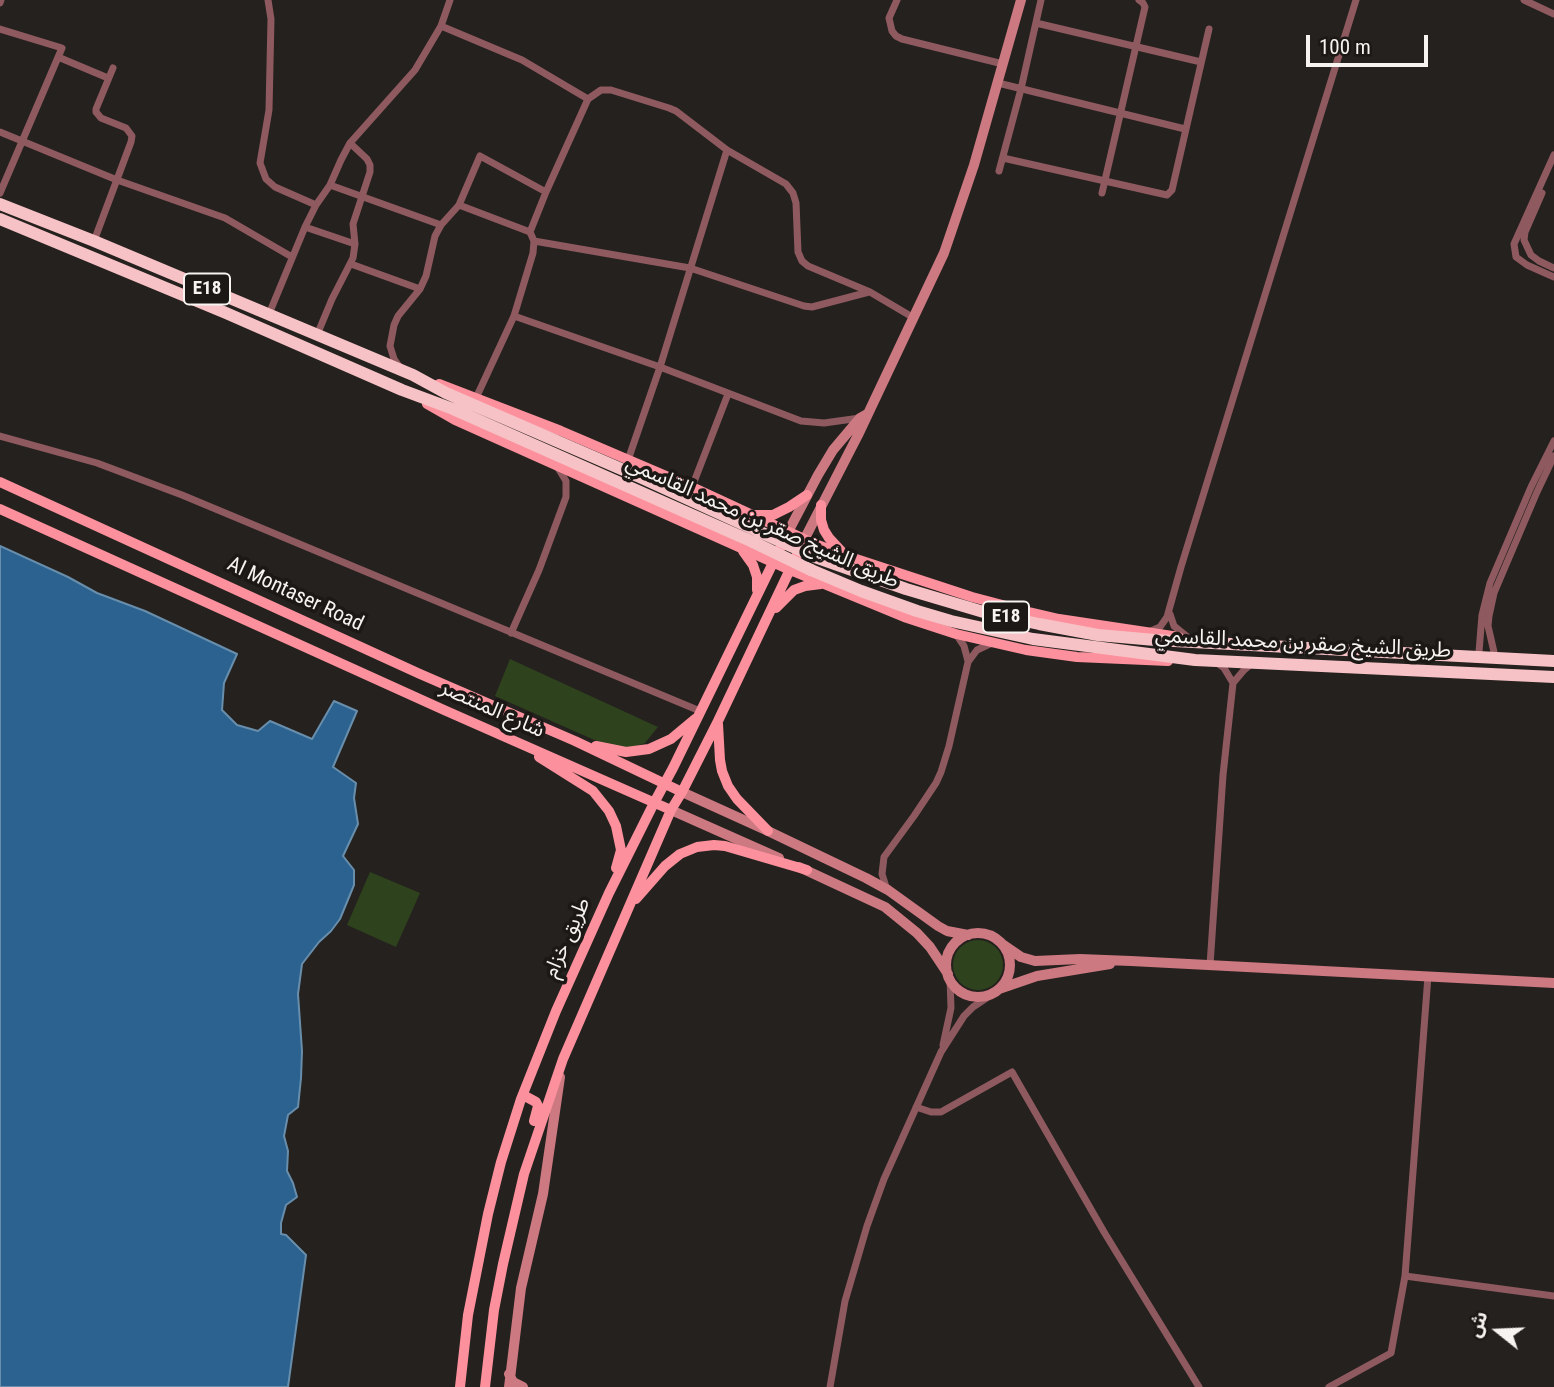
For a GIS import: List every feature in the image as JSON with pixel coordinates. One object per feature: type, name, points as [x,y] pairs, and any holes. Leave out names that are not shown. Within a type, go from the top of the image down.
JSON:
[{"type":"highway","name":"طريق الشيخ صقر بن محمد القاسمي","points":[[0,204],[317,335],[382,352],[408,373],[446,393],[642,478],[755,536]]},
{"type":"highway","name":"طريق الشيخ صقر بن محمد القاسمي","points":[[0,219],[755,536],[884,599],[951,621],[1033,639],[1215,662],[1554,677]]},
{"type":"highway","name":"طريق الشيخ صقر بن محمد القاسمي","points":[[813,563],[987,613],[1098,635],[1554,661]]},
{"type":"main road","points":[[408,373],[561,430],[804,540],[847,556],[1029,612],[1205,642]]},
{"type":"main road","points":[[402,390],[455,420],[773,563],[904,617],[956,635],[1026,650],[1077,657],[1151,661],[1195,660]]},
{"type":"main road","name":"Al Montaser Road","points":[[0,482],[419,674],[575,741]]},
{"type":"main road","points":[[752,515],[773,515],[807,495]]},
{"type":"main road","points":[[821,505],[821,520],[828,538],[847,556]]},
{"type":"main road","name":"شارع المنتصر","points":[[0,509],[433,706],[671,810]]},
{"type":"main road","name":"طريق خزام","points":[[460,1387],[468,1315],[488,1214],[501,1162],[523,1095],[556,1011],[609,893],[788,532]]},
{"type":"main road","name":"طريق خزام","points":[[485,1387],[499,1287],[527,1161],[563,1059],[671,810],[718,721],[804,540]]},
{"type":"main road","points":[[735,545],[746,554],[756,572],[757,590],[754,603]]},
{"type":"main road","points":[[767,618],[794,590],[823,584]]},
{"type":"main road","points":[[575,741],[626,752],[649,749],[671,738],[699,715]]},
{"type":"main road","points":[[718,721],[720,760],[728,786],[768,831]]},
{"type":"main road","points":[[507,737],[593,791],[609,811],[616,825],[621,850],[609,893]]},
{"type":"main road","points":[[575,741],[682,792]]},
{"type":"main road","points":[[628,909],[665,866],[680,854],[698,847],[725,846],[807,870]]},
{"type":"main road","points":[[523,1095],[533,1099],[538,1106],[526,1143],[527,1161]]},
{"type":"street","points":[[268,0],[271,19],[269,110],[260,163],[266,179],[275,187],[316,205]]},
{"type":"street","points":[[269,314],[305,226],[330,185],[350,144],[415,70],[440,26],[450,0]]},
{"type":"street","points":[[897,0],[889,18],[889,25],[896,36],[1003,64]]},
{"type":"street","points":[[804,540],[858,435],[864,416],[944,253],[974,165],[1021,0]]},
{"type":"street","points":[[999,171],[1041,0]]},
{"type":"street","points":[[1102,193],[1145,7],[1139,0]]},
{"type":"street","points":[[1149,632],[1160,627],[1169,612],[1188,542],[1356,0]]},
{"type":"street","points":[[1524,0],[1554,14]]},
{"type":"street","points":[[1036,23],[1201,62]]},
{"type":"street","points":[[440,26],[522,60],[588,99]]},
{"type":"street","points":[[0,29],[62,48],[0,193]]},
{"type":"street","points":[[1003,158],[1167,195],[1172,190],[1209,29]]},
{"type":"street","points":[[58,57],[108,78]]},
{"type":"street","points":[[94,241],[132,136],[126,128],[101,118],[96,112],[113,68]]},
{"type":"street","points":[[998,83],[1185,129]]},
{"type":"street","points":[[476,398],[514,316],[533,253],[534,241],[530,232],[545,192],[588,99],[605,89],[676,111],[727,150],[786,184],[796,203],[798,253],[802,261],[870,292],[914,318]]},
{"type":"street","points":[[0,132],[117,180],[225,218],[292,257]]},
{"type":"street","points":[[317,335],[351,264],[355,244],[353,224],[370,172],[367,159],[350,144]]},
{"type":"street","points":[[628,460],[660,367],[727,150]]},
{"type":"street","points":[[1554,155],[1514,244],[1516,257],[1554,277]]},
{"type":"street","points":[[408,373],[382,352],[398,316],[420,289],[426,276],[435,236],[459,205],[480,156],[545,192]]},
{"type":"street","points":[[1554,167],[1525,232],[1524,240],[1531,255],[1554,268]]},
{"type":"street","points":[[330,185],[441,225]]},
{"type":"street","points":[[459,205],[530,232]]},
{"type":"street","points":[[305,226],[355,244]]},
{"type":"street","points":[[534,241],[690,268],[804,306],[812,307],[870,292]]},
{"type":"street","points":[[351,264],[420,289]]},
{"type":"street","points":[[514,316],[808,423],[824,424],[864,416]]},
{"type":"street","points":[[692,487],[728,394]]},
{"type":"street","points":[[788,532],[833,450],[864,416]]},
{"type":"street","points":[[0,436],[97,463],[182,495],[699,715]]},
{"type":"street","points":[[1479,652],[1482,615],[1490,583],[1554,441]]},
{"type":"street","points":[[1494,652],[1488,626],[1494,593],[1554,456]]},
{"type":"street","points":[[511,633],[539,570],[566,497],[564,477],[553,463]]},
{"type":"street","points":[[1169,612],[1174,626],[1190,639]]},
{"type":"street","points":[[956,635],[964,646],[968,662]]},
{"type":"street","points":[[888,890],[882,874],[884,857],[941,772],[968,662],[977,650],[993,643]]},
{"type":"street","points":[[1215,662],[1224,668],[1233,683]]},
{"type":"street","points":[[1210,965],[1223,775],[1233,683],[1252,663]]},
{"type":"street","points":[[682,792],[866,878],[947,931],[968,935]]},
{"type":"street","name":"شارع المنتصر","points":[[671,810],[885,907],[930,947],[949,976]]},
{"type":"street","points":[[1131,961],[1037,976],[981,997],[970,996],[953,985],[946,966],[952,947],[959,940],[977,933],[987,934],[1021,957],[1035,961],[1131,961],[1554,983]]},
{"type":"street","points":[[830,1387],[845,1301],[884,1180],[941,1052],[964,1016],[1006,981],[1010,962],[1002,944]]},
{"type":"street","points":[[941,1052],[951,1008],[949,976]]},
{"type":"street","points":[[1329,1387],[1391,1353],[1405,1276],[1428,976]]},
{"type":"street","points":[[509,1387],[521,1288],[543,1194],[563,1059]]},
{"type":"street","points":[[916,1107],[941,1112],[1012,1072],[1104,1232],[1199,1387]]},
{"type":"street","points":[[1405,1276],[1554,1296]]},
{"type":"street","points":[[509,1374],[513,1382],[523,1387]]},
{"type":"green space","points":[[510,659],[658,727],[645,743],[627,749],[608,746],[495,696]]},
{"type":"green space","points":[[370,872],[420,893],[396,947],[347,925]]},
{"type":"green space","points":[[978,940],[996,947],[1003,965],[996,983],[978,990],[960,983],[953,965],[960,947]]},
{"type":"water","points":[[0,546],[97,593],[145,611],[237,654],[224,683],[222,710],[237,725],[258,731],[270,721],[312,739],[334,701],[357,711],[333,767],[356,783],[354,798],[358,824],[343,856],[354,870],[354,885],[340,919],[302,964],[298,994],[301,1078],[298,1107],[288,1115],[284,1136],[288,1151],[287,1171],[297,1197],[286,1205],[281,1234],[286,1235],[306,1255],[288,1387],[0,1387]]}]
